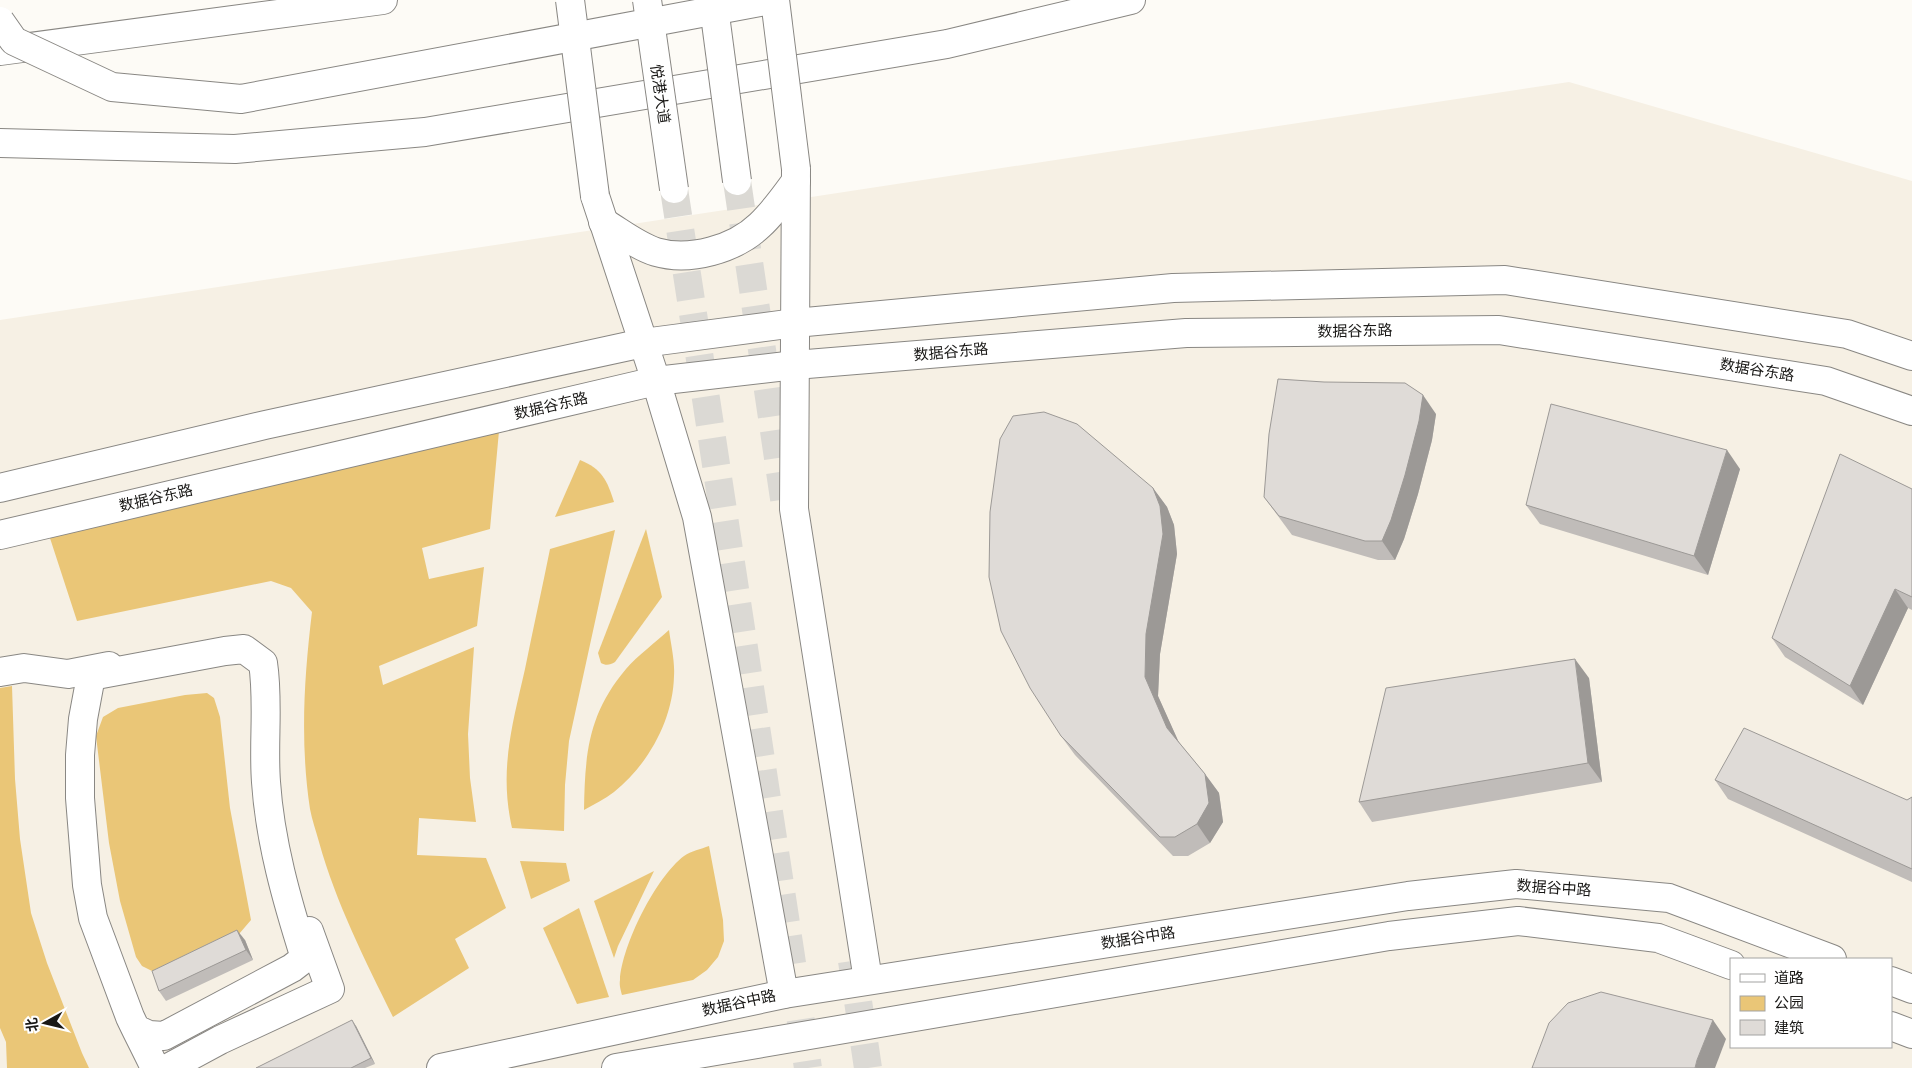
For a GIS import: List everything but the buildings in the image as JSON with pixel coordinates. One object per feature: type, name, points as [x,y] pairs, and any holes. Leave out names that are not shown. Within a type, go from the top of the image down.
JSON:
[{"type":"main road","points":[[0,52],[383,0]]},
{"type":"main road","points":[[570,0],[599,209],[656,381],[697,517],[784,994]]},
{"type":"main road","name":"悦港大道","points":[[647,0],[674,189]]},
{"type":"main road","points":[[713,0],[737,181]]},
{"type":"main road","points":[[0,21],[14,41],[112,86],[241,99],[773,0],[796,175],[794,509],[868,980]]},
{"type":"main road","points":[[0,143],[235,149],[424,132],[947,44],[1131,0]]},
{"type":"main road","points":[[599,209],[634,241],[656,252],[677,255],[701,253],[722,248],[759,226],[777,207],[796,175]]},
{"type":"main road","points":[[0,488],[265,426],[643,343],[795,323],[1173,288],[1505,280],[1848,334],[1912,356]]},
{"type":"main road","name":"数据谷东路","points":[[0,535],[656,381],[795,365],[1186,333],[1499,330],[1826,381],[1912,410]]},
{"type":"main road","points":[[0,672],[24,668],[68,674],[234,644],[250,644],[261,650],[270,661],[276,676],[273,745],[274,794],[279,832],[298,898],[330,988],[165,1065]]},
{"type":"main road","points":[[136,1029],[149,1035],[164,1036],[292,968],[305,958],[294,924],[273,836],[264,753],[267,685],[263,663],[244,649],[225,650],[91,676],[83,719],[80,754],[80,798],[87,885],[94,918],[136,1029],[165,1065]]},
{"type":"main road","points":[[68,674],[71,685],[67,749],[67,796],[78,890],[87,930],[113,1004],[165,1065]]},
{"type":"main road","name":"数据谷中路","points":[[441,1068],[784,994],[1408,896],[1516,884],[1669,898],[1829,958]]},
{"type":"main road","points":[[616,1068],[1389,936],[1518,922],[1658,938],[1730,966]]},
{"type":"main road","points":[[165,1065],[324,974]]},
{"type":"main road","points":[[1892,981],[1912,989]]},
{"type":"main road","points":[[1892,1026],[1912,1034]]},
{"type":"shaded area","points":[[1569,82],[1912,181],[1912,1068],[0,1068],[0,320]]},
{"type":"green space","points":[[499,431],[490,529],[422,548],[429,579],[484,567],[477,626],[379,666],[383,685],[474,647],[468,734],[470,778],[476,822],[419,818],[417,855],[486,858],[506,908],[455,939],[469,968],[393,1017],[362,953],[334,887],[310,809],[305,760],[304,710],[312,612],[291,588],[271,581],[77,621],[48,532]]},
{"type":"green space","points":[[580,460],[599,471],[609,487],[614,502],[555,517]]},
{"type":"green space","points":[[646,529],[662,597],[615,662],[605,665],[601,663],[598,653]]},
{"type":"green space","points":[[615,530],[569,741],[565,785],[564,831],[512,828],[507,787],[509,748],[550,549]]},
{"type":"green space","points":[[669,630],[674,676],[673,693],[664,725],[638,769],[611,795],[584,810],[586,771],[591,735],[604,702],[626,669]]},
{"type":"green space","points":[[12,686],[15,779],[20,839],[31,913],[47,963],[89,1068],[7,1068],[6,1042],[0,1028],[0,688]]},
{"type":"green space","points":[[207,693],[214,698],[220,717],[230,808],[251,920],[239,934],[154,972],[142,966],[136,957],[120,901],[109,843],[96,736],[103,717],[118,708],[185,695]]},
{"type":"green space","points":[[709,846],[723,920],[724,941],[718,957],[707,970],[693,980],[622,995],[620,982],[622,965],[634,931],[652,895],[662,879],[684,856]]},
{"type":"green space","points":[[520,861],[566,863],[570,881],[531,899]]},
{"type":"green space","points":[[654,871],[618,946],[614,958],[594,901]]},
{"type":"green space","points":[[579,908],[609,997],[577,1004],[543,928]]},
{"type":"tunnel","points":[[737,181],[786,512]]},
{"type":"tunnel","points":[[674,189],[808,1068]]},
{"type":"tunnel","points":[[852,961],[868,1068]]}]
